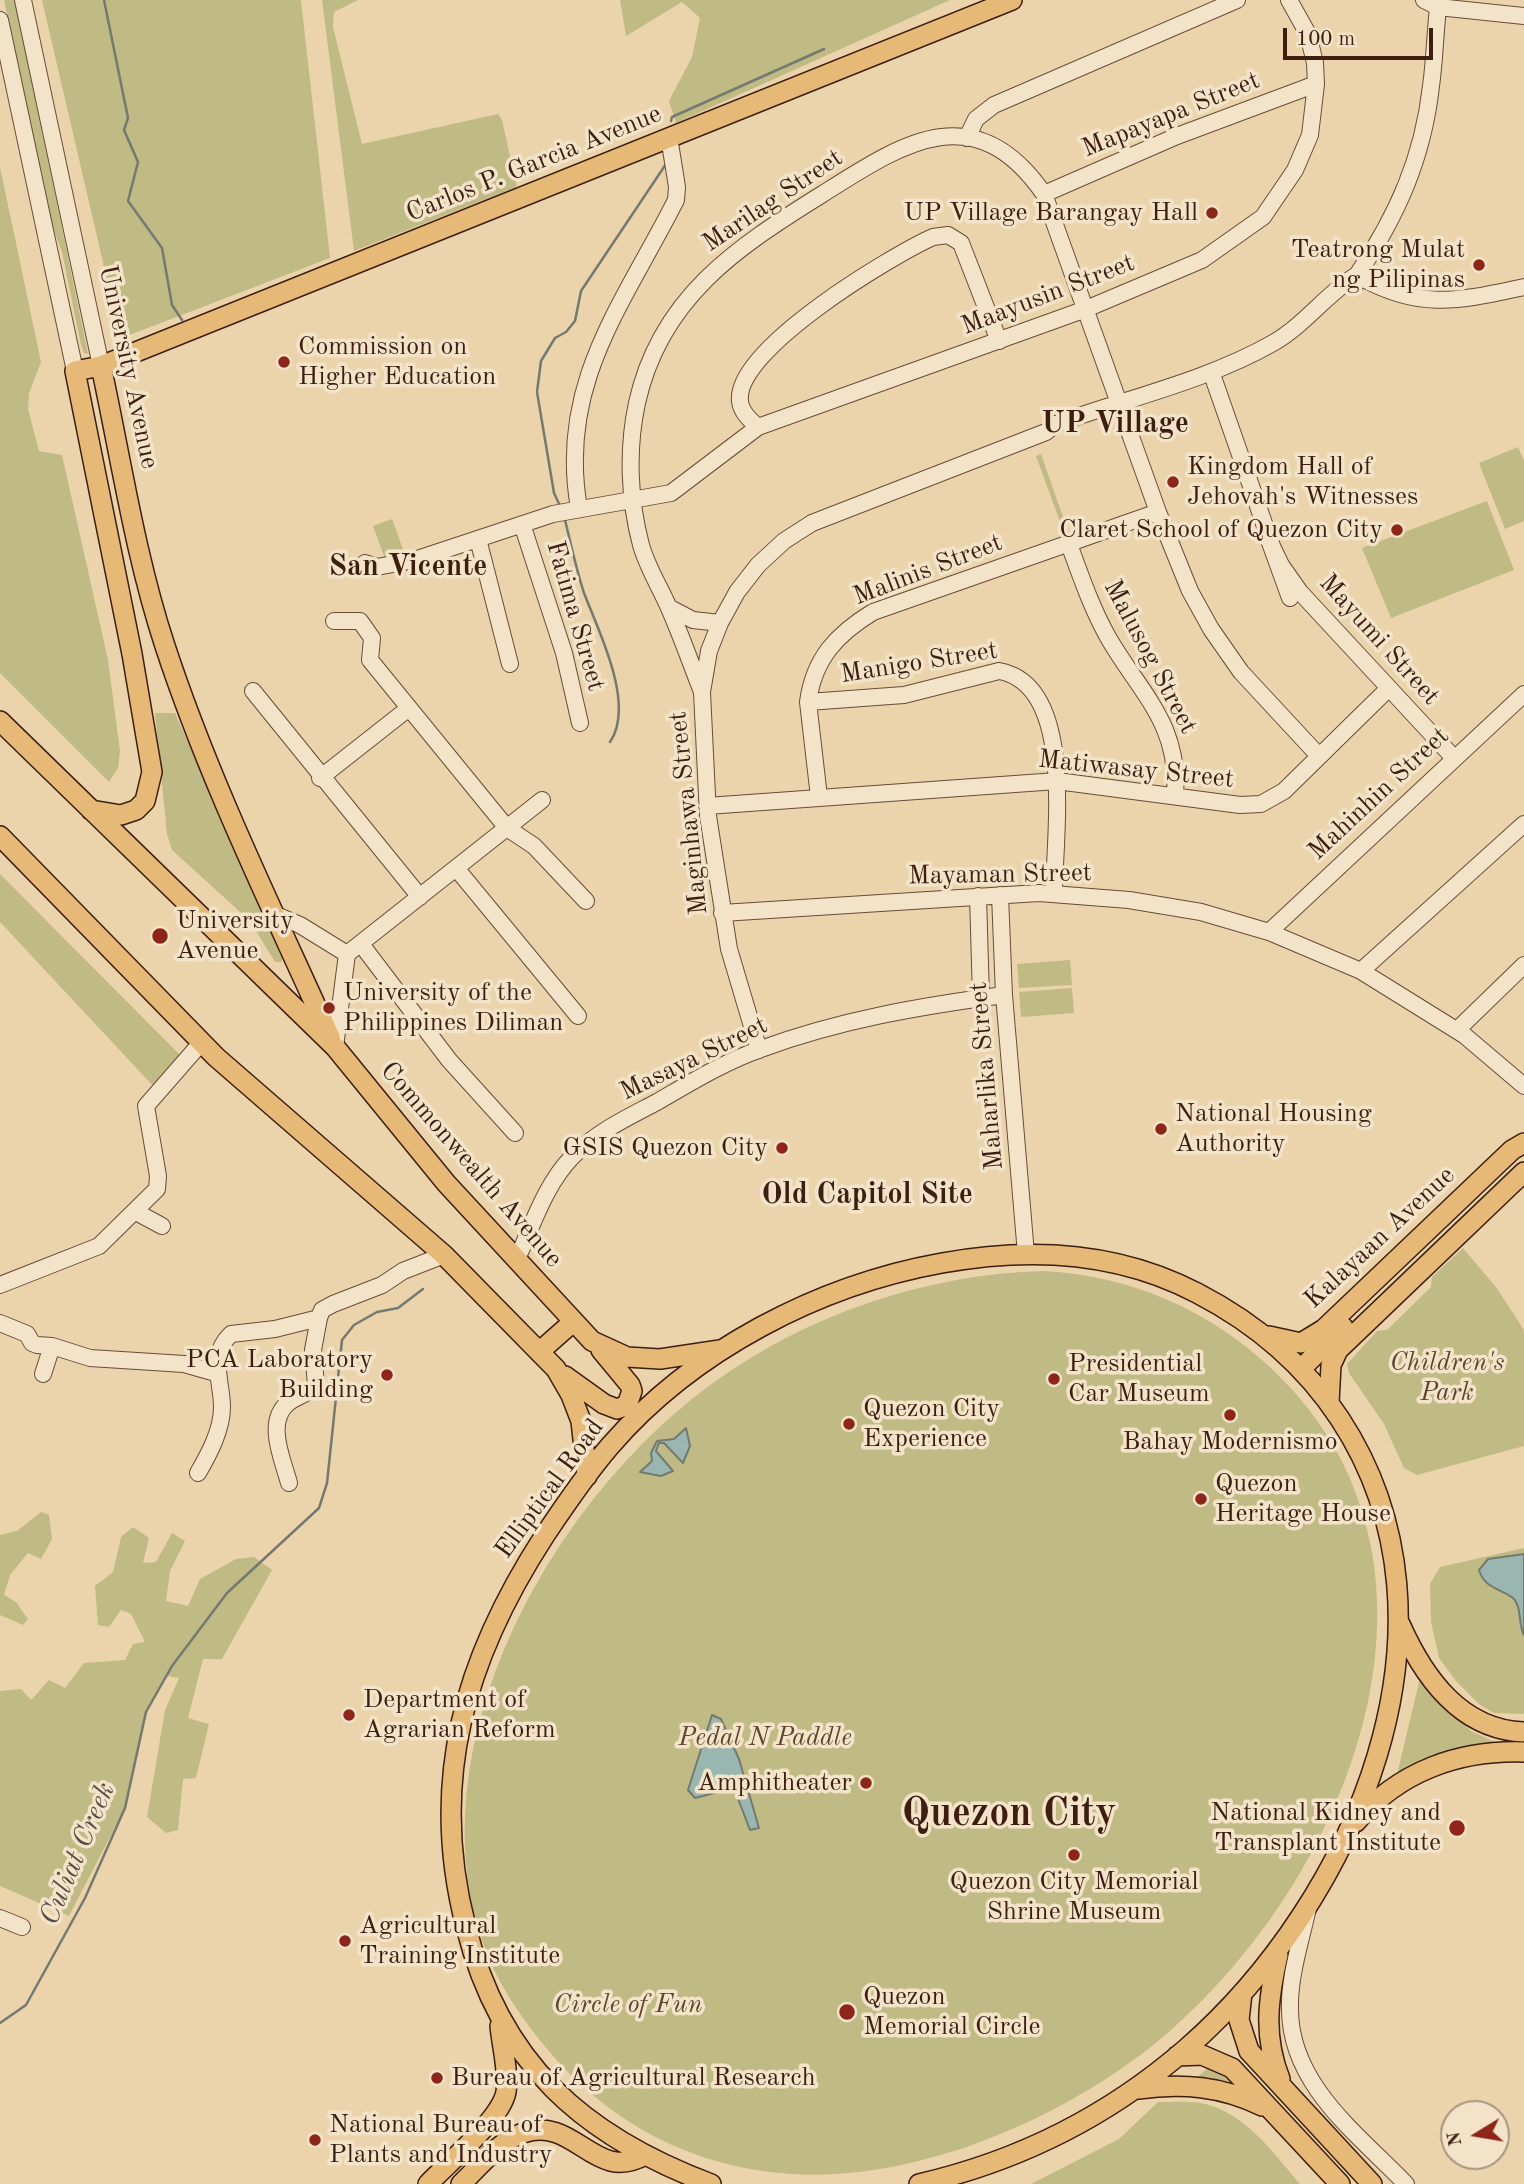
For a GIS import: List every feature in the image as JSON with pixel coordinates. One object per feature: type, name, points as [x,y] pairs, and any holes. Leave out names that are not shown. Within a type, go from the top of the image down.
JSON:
[{"type":"main road","name":"Carlos P. Garcia Avenue","points":[[75,372],[101,366],[1012,0]]},
{"type":"main road","name":"University Avenue","points":[[101,366],[161,634],[210,767],[335,1047]]},
{"type":"main road","name":"University Avenue","points":[[75,372],[132,654],[152,772],[145,801],[135,810],[121,815],[91,810]]},
{"type":"main road","name":"Commonwealth Avenue","points":[[0,720],[335,1047],[446,1183],[592,1341],[627,1357],[660,1359],[728,1348]]},
{"type":"main road","points":[[0,836],[201,1043],[444,1255],[556,1369],[604,1404],[617,1409],[627,1405],[632,1391],[631,1385],[592,1341]]},
{"type":"main road","name":"Kalayaan Avenue","points":[[1261,1334],[1301,1343],[1318,1333],[1512,1150],[1524,1157],[1333,1345],[1301,1369]]},
{"type":"main road","name":"Elliptical Road","points":[[711,2184],[645,2155],[587,2121],[553,2091],[523,2057],[499,2018],[476,1962],[457,1885],[452,1813],[458,1737],[472,1677],[494,1622],[521,1571],[610,1446],[658,1399],[728,1348],[801,1307],[879,1278],[963,1259],[1026,1254],[1084,1256],[1144,1269],[1206,1298],[1261,1334],[1301,1369],[1329,1403],[1352,1438],[1380,1502],[1395,1565],[1400,1623],[1384,1729],[1350,1828],[1308,1906],[1280,1948],[1242,1993],[1177,2056],[1134,2090],[1076,2125],[1023,2152],[981,2168],[919,2184]]},
{"type":"main road","points":[[539,1352],[573,1322]]},
{"type":"main road","name":"Kalayaan Avenue","points":[[1329,1403],[1333,1345]]},
{"type":"main road","points":[[556,1369],[571,1395],[581,1421],[587,1476]]},
{"type":"main road","points":[[1400,1623],[1427,1672],[1457,1705],[1487,1727],[1524,1732]]},
{"type":"main road","points":[[1350,1828],[1382,1797],[1445,1760],[1471,1753],[1524,1752]]},
{"type":"main road","points":[[1280,1948],[1268,1998],[1267,2030],[1280,2078],[1294,2101]]},
{"type":"main road","points":[[1242,1993],[1239,2020],[1249,2051],[1372,2184]]},
{"type":"main road","points":[[428,2184],[489,2120],[503,2100],[506,2077],[499,2018]]},
{"type":"main road","points":[[1232,2068],[1236,2054],[1249,2051]]},
{"type":"main road","points":[[1177,2056],[1202,2055],[1232,2068],[1340,2184]]},
{"type":"main road","points":[[1134,2090],[1186,2085],[1212,2088],[1269,2110]]},
{"type":"main road","points":[[461,2184],[510,2140],[533,2131],[557,2132],[610,2166],[632,2164],[645,2155]]},
{"type":"street","name":"University Avenue","points":[[23,0],[101,366]]},
{"type":"street","points":[[1237,0],[994,105],[976,119],[967,138],[1014,160],[1044,194],[1158,512],[1190,591],[1220,643],[1241,672],[1319,756]]},
{"type":"street","name":"Maayusin Street","points":[[365,563],[377,568],[414,560],[579,508],[640,500],[680,489],[758,427],[1087,309],[1202,260],[1263,217],[1295,170],[1310,135],[1316,84],[1315,63],[1308,34],[1289,0]]},
{"type":"street","points":[[1434,2],[1524,16]]},
{"type":"street","name":"Maginhawa Street","points":[[1121,406],[1212,372],[1271,344],[1291,332],[1357,275],[1388,228],[1415,166],[1431,88],[1434,2]]},
{"type":"street","name":"University Avenue","points":[[0,20],[75,372]]},
{"type":"street","name":"Mapayapa Street","points":[[1044,194],[1177,136],[1316,84]]},
{"type":"street","points":[[579,508],[575,457],[585,382],[606,326],[676,200],[677,187],[669,137]]},
{"type":"street","name":"Marilag Street","points":[[702,692],[670,608],[642,546],[633,430],[642,385],[665,334],[690,295],[734,252],[891,151],[929,139],[967,138]]},
{"type":"street","points":[[758,427],[739,402],[741,389],[762,356],[783,333],[807,315],[933,237],[948,235],[961,243],[999,341]]},
{"type":"street","points":[[1357,275],[1395,294],[1433,301],[1458,300],[1524,287]]},
{"type":"street","name":"Maginhawa Street","points":[[759,1050],[729,949],[707,806],[702,692],[709,651],[737,592],[758,565],[784,541],[812,523],[1046,432],[1056,424],[1214,380],[1261,360],[1327,316],[1354,289],[1357,275]]},
{"type":"street","name":"Mayumi Street","points":[[1214,380],[1272,546],[1277,559],[1282,572],[1290,598],[1269,540],[1274,552],[1280,564],[1300,592],[1453,757]]},
{"type":"street","name":"Malinis Street","points":[[819,797],[808,702],[813,678],[828,648],[844,631],[873,612],[1158,512]]},
{"type":"street","name":"Fatima Street","points":[[522,524],[564,653],[580,723]]},
{"type":"street","points":[[478,539],[510,664]]},
{"type":"street","name":"Malusog Street","points":[[1069,544],[1093,610],[1166,727],[1173,746],[1175,795]]},
{"type":"street","points":[[670,608],[693,620],[720,623]]},
{"type":"street","points":[[334,621],[360,621],[372,638],[370,660],[507,828],[534,846],[586,901]]},
{"type":"street","name":"Manigo Street","points":[[808,702],[904,695],[983,673],[1012,673],[1025,682],[1043,710],[1055,752],[1057,781],[1054,894]]},
{"type":"street","name":"Matiwasay Street","points":[[707,806],[1057,781],[1240,805],[1261,804],[1284,791],[1389,688]]},
{"type":"street","points":[[253,691],[320,778],[420,897]]},
{"type":"street","name":"Mahinhin Street","points":[[1269,932],[1453,757],[1524,694]]},
{"type":"street","points":[[320,778],[409,708]]},
{"type":"street","points":[[335,1047],[354,949],[542,800]]},
{"type":"street","points":[[1361,971],[1524,824]]},
{"type":"street","points":[[456,868],[578,1016]]},
{"type":"street","name":"Mayaman Street","points":[[722,913],[978,895],[1054,894],[1175,907],[1269,932],[1361,971],[1457,1030],[1524,1086]]},
{"type":"street","name":"Maharlika Street","points":[[978,895],[981,998]]},
{"type":"street","name":"Maharlika Street","points":[[999,895],[1004,995],[1026,1254]]},
{"type":"street","points":[[274,914],[354,949],[514,1133]]},
{"type":"street","points":[[1457,1030],[1524,965]]},
{"type":"street","name":"Masaya Street","points":[[517,1259],[548,1189],[560,1171],[587,1144],[716,1069],[759,1050],[865,1019],[1004,995]]},
{"type":"street","points":[[0,1285],[99,1247],[136,1212],[158,1184],[146,1106],[201,1043]]},
{"type":"street","points":[[136,1212],[162,1226]]},
{"type":"street","points":[[289,1483],[276,1432],[282,1408],[298,1396],[308,1394],[316,1385],[313,1349],[319,1318],[326,1307],[372,1290],[417,1265],[444,1255]]},
{"type":"street","points":[[198,1473],[214,1440],[222,1407],[216,1373],[222,1345],[231,1334],[275,1329],[319,1318]]},
{"type":"street","points":[[0,1323],[27,1334],[32,1343],[52,1346],[90,1358],[184,1364],[216,1373]]},
{"type":"street","points":[[43,1374],[52,1346]]},
{"type":"street","points":[[1308,1906],[1289,2006],[1299,2062],[1322,2097],[1406,2184]]},
{"type":"street","points":[[0,1918],[22,1927]]},
{"type":"green space","points":[[4,0],[15,0],[88,354],[84,353],[81,345],[62,252],[52,226]]},
{"type":"green space","points":[[42,0],[301,0],[330,258],[127,336],[122,334]]},
{"type":"green space","points":[[322,0],[358,0],[334,12],[333,27],[362,144],[498,114],[502,120],[517,187],[354,251]]},
{"type":"green space","points":[[620,0],[950,0],[676,123],[669,101],[692,57],[700,18],[682,2],[626,36]]},
{"type":"green space","points":[[0,167],[41,362],[29,393],[28,409],[39,451],[62,455],[108,660],[120,751],[118,768],[109,782],[0,673]]},
{"type":"green space","points":[[1518,447],[1524,461],[1524,521],[1505,529],[1479,463]]},
{"type":"green space","points":[[1041,454],[1070,537],[1066,538],[1036,456]]},
{"type":"green space","points":[[1487,501],[1514,570],[1391,618],[1362,548]]},
{"type":"green space","points":[[392,519],[407,560],[388,567],[373,526]]},
{"type":"green space","points":[[155,713],[175,713],[284,957],[281,962],[275,962],[250,921],[172,850],[167,834]]},
{"type":"green space","points":[[0,874],[181,1056],[155,1088],[0,922]]},
{"type":"green space","points":[[1070,960],[1072,985],[1019,988],[1017,964]]},
{"type":"green space","points":[[1072,988],[1074,1013],[1021,1017],[1019,992]]},
{"type":"green space","name":"Children's Park","points":[[1463,1248],[1496,1287],[1524,1330],[1524,1446],[1417,1475],[1404,1468],[1384,1424],[1349,1373],[1347,1364],[1377,1331],[1387,1330],[1431,1287],[1432,1277]]},
{"type":"green space","name":"Quezon Memorial Circle","points":[[1044,1271],[1077,1274],[1139,1289],[1168,1300],[1223,1330],[1273,1370],[1334,1447],[1368,1532],[1377,1622],[1366,1714],[1336,1803],[1291,1888],[1235,1965],[1170,2031],[1131,2062],[1042,2115],[993,2137],[943,2154],[892,2167],[842,2174],[792,2174],[756,2170],[688,2152],[626,2120],[572,2076],[518,2011],[487,1955],[466,1863],[468,1785],[484,1706],[513,1630],[553,1557],[601,1490],[655,1432],[713,1383],[788,1337],[870,1302],[956,1280]]},
{"type":"green space","points":[[41,1512],[49,1515],[52,1539],[41,1559],[28,1553],[10,1575],[4,1595],[16,1602],[28,1619],[23,1625],[0,1615],[0,1535],[17,1531]]},
{"type":"green space","points":[[133,1527],[149,1538],[143,1563],[156,1562],[172,1533],[185,1541],[170,1571],[166,1601],[188,1606],[200,1579],[236,1559],[254,1557],[272,1570],[222,1659],[203,1659],[188,1718],[209,1724],[196,1778],[183,1779],[178,1830],[166,1833],[147,1817],[165,1710],[179,1678],[167,1676],[146,1712],[125,1808],[69,1916],[0,1886],[0,1691],[21,1689],[31,1700],[49,1680],[65,1688],[84,1663],[125,1660],[133,1644],[145,1642],[131,1614],[121,1610],[109,1627],[98,1625],[95,1586],[113,1572],[121,1537]]},
{"type":"green space","points":[[1524,1548],[1524,1714],[1494,1713],[1480,1705],[1456,1681],[1439,1658],[1431,1622],[1430,1584],[1440,1567]]},
{"type":"green space","points":[[1420,1678],[1471,1731],[1495,1742],[1457,1750],[1396,1779]]},
{"type":"green space","points":[[1213,2064],[1232,2083],[1196,2078]]},
{"type":"green space","points":[[1158,2102],[1199,2103],[1212,2106],[1238,2119],[1261,2139],[1300,2184],[1031,2184],[1119,2139]]},
{"type":"water","points":[[686,1428],[690,1446],[683,1463],[664,1443],[659,1443],[656,1451],[673,1471],[661,1476],[640,1472],[652,1461],[651,1453],[657,1441],[674,1439]]},
{"type":"water","points":[[1524,1554],[1524,1635],[1516,1601],[1489,1585],[1479,1570],[1488,1559]]},
{"type":"water","name":"Pedal N Paddle","points":[[712,1715],[721,1719],[739,1759],[759,1828],[750,1830],[734,1788],[695,1798],[688,1790]]},
{"type":"waterway","points":[[104,0],[128,118],[124,130],[138,162],[128,201],[162,248],[172,305],[182,320]]},
{"type":"waterway","points":[[671,121],[672,117],[824,49]]},
{"type":"waterway","points":[[560,506],[554,493],[537,392],[541,361],[555,338],[566,332],[575,321],[581,291],[666,164]]},
{"type":"waterway","points":[[565,520],[581,584],[605,646],[617,688],[617,726],[610,742]]},
{"type":"waterway","name":"Culiat Creek","points":[[0,2023],[26,2005],[85,1898],[125,1808],[146,1712],[172,1666],[227,1593],[319,1508],[327,1483],[342,1340],[354,1325],[377,1312],[398,1308],[423,1289]]},
{"type":"place","name":"UP Village Barangay Hall","points":[[1212,213]]},
{"type":"place","name":"Teatrong Mulat ng Pilipinas","points":[[1479,265]]},
{"type":"place","name":"Commission on Higher Education","points":[[284,362]]},
{"type":"place","name":"Kingdom Hall of Jehovah's Witnesses","points":[[1173,482]]},
{"type":"place","name":"Claret School of Quezon City","points":[[1397,530]]},
{"type":"place","name":"University Avenue","points":[[160,936]]},
{"type":"place","name":"University of the Philippines Diliman","points":[[329,1008]]},
{"type":"place","name":"National Housing Authority","points":[[1161,1129]]},
{"type":"place","name":"GSIS Quezon City","points":[[782,1148]]},
{"type":"place","name":"PCA Laboratory Building","points":[[387,1375]]},
{"type":"place","name":"Presidential Car Museum","points":[[1054,1379]]},
{"type":"place","name":"Bahay Modernismo","points":[[1230,1415]]},
{"type":"place","name":"Quezon City Experience","points":[[849,1424]]},
{"type":"place","name":"Quezon Heritage House","points":[[1201,1499]]},
{"type":"place","name":"Department of Agrarian Reform","points":[[349,1715]]},
{"type":"place","name":"Amphitheater","points":[[866,1783]]},
{"type":"place","name":"National Kidney and Transplant Institute","points":[[1457,1828]]},
{"type":"place","name":"Quezon City Memorial Shrine Museum","points":[[1074,1855]]},
{"type":"place","name":"Agricultural Training Institute","points":[[345,1941]]},
{"type":"place","name":"Quezon Memorial Circle","points":[[847,2012]]},
{"type":"place","name":"Bureau of Agricultural Research","points":[[437,2078]]},
{"type":"place","name":"National Bureau of Plants and Industry","points":[[315,2140]]},
{"type":"district","name":"UP Village","points":[[1115,424]]},
{"type":"district","name":"San Vicente","points":[[408,567]]},
{"type":"district","name":"Old Capitol Site","points":[[867,1195]]},
{"type":"district","name":"Quezon City","points":[[1009,1815]]},
{"type":"park label","name":"Circle of Fun","points":[[628,2005]]}]
